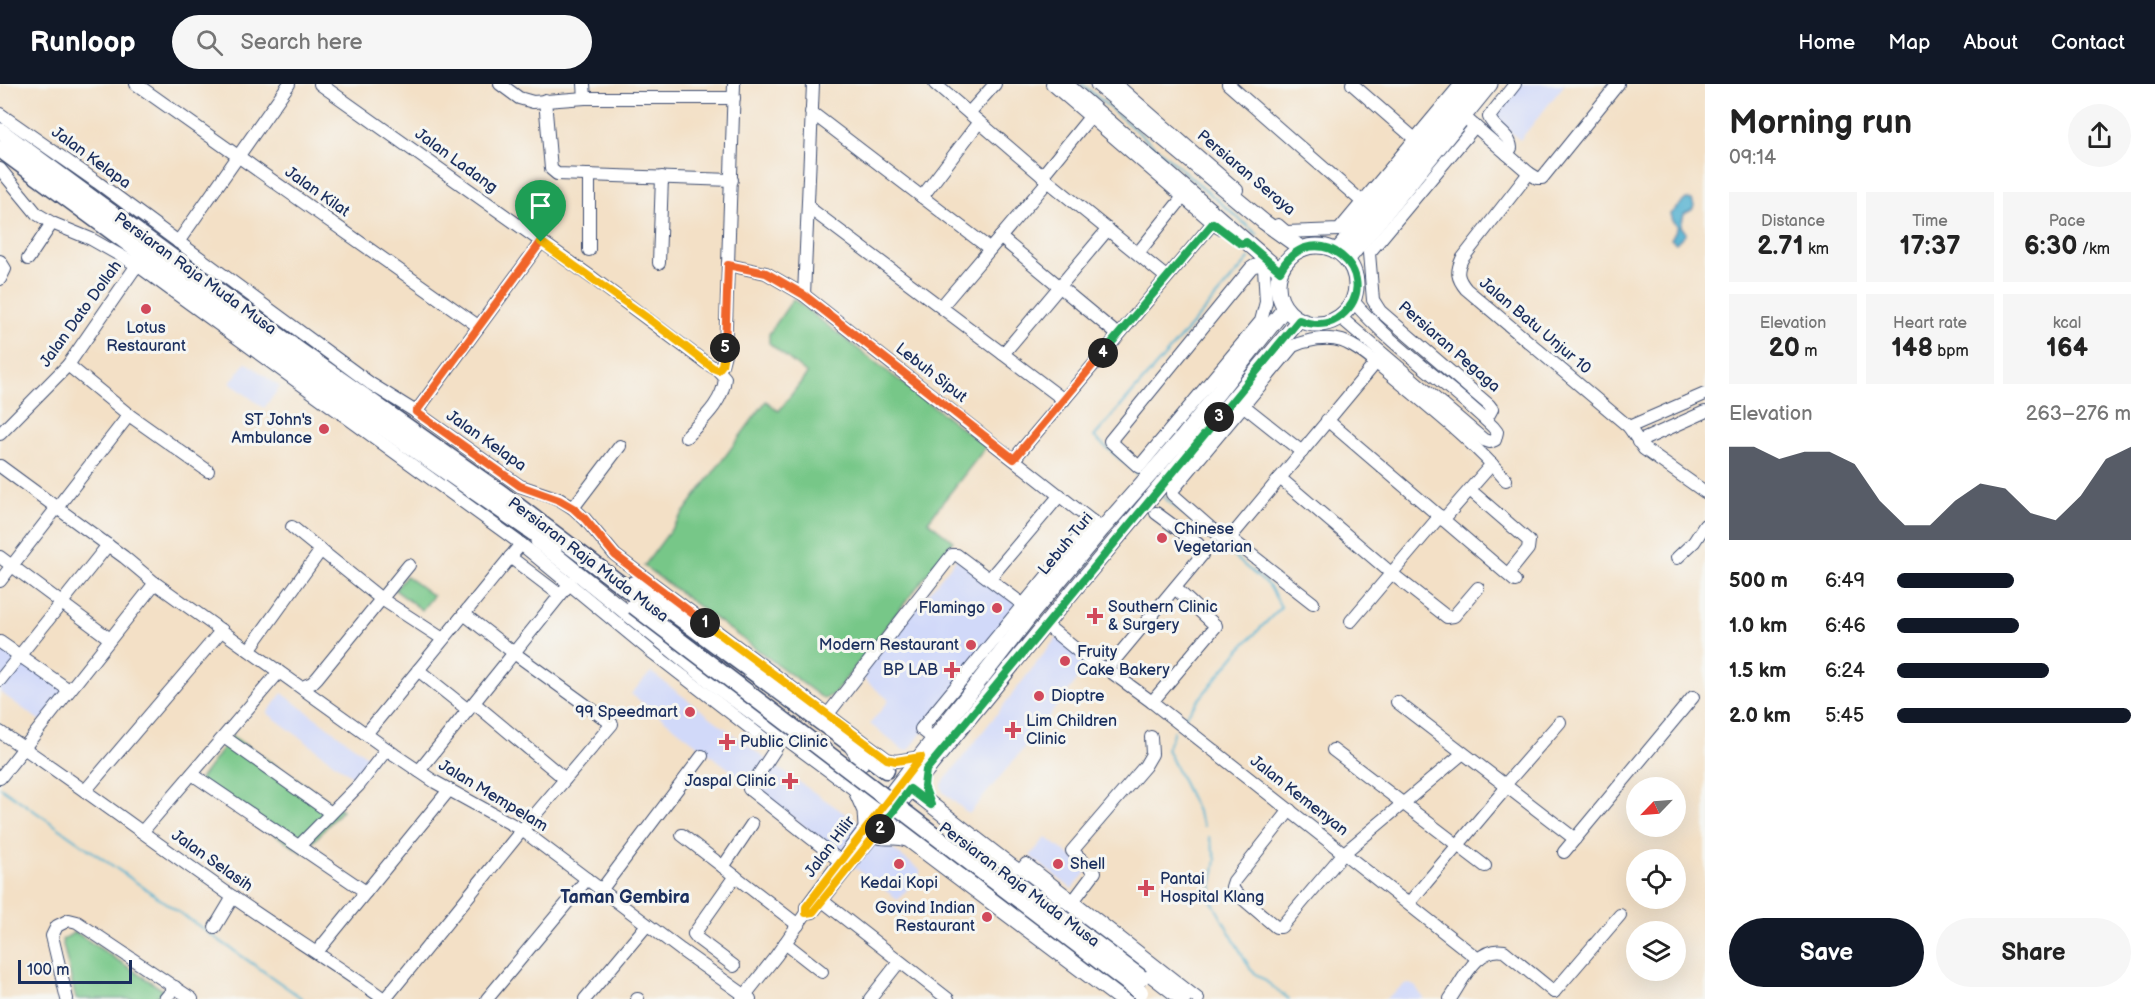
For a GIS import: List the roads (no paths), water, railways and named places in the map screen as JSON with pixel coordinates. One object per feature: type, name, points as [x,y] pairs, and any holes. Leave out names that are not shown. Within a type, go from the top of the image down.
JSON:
[{"type":"highway","name":"Persiaran Raja Muda Musa","points":[[0,130],[298,350],[502,494],[637,603],[1140,992]]},
{"type":"highway","name":"Persiaran Raja Muda Musa","points":[[0,149],[303,379],[508,514],[637,603]]},
{"type":"highway","points":[[502,494],[530,508],[783,688],[856,742],[886,770]]},
{"type":"main road","points":[[1065,84],[1280,271]]},
{"type":"main road","points":[[1342,256],[1367,205],[1476,84]]},
{"type":"main road","name":"Persiaran Pegaga","points":[[1342,256],[1469,121],[1490,84]]},
{"type":"main road","name":"Persiaran Seraya","points":[[1107,87],[1264,222],[1302,249]]},
{"type":"main road","points":[[1320,246],[1342,256],[1356,279],[1356,290],[1348,310],[1340,317],[1320,325],[1299,320],[1285,308],[1278,290],[1280,271],[1285,262],[1302,249],[1320,246]]},
{"type":"main road","name":"Lebuh Turi","points":[[885,811],[906,785],[934,739],[1028,608],[1057,584],[1097,525],[1144,482],[1183,437],[1285,308]]},
{"type":"main road","name":"Lebuh Turi","points":[[920,764],[1162,492],[1183,437],[1299,320]]},
{"type":"main road","points":[[508,514],[713,691],[829,770],[1016,911],[1140,992]]},
{"type":"main road","points":[[1047,623],[1044,614],[1046,604],[1057,584]]},
{"type":"main road","points":[[829,770],[844,775],[854,772],[860,765],[856,742]]},
{"type":"main road","points":[[776,748],[800,749]]},
{"type":"main road","points":[[886,770],[896,772],[920,764],[924,786],[931,805]]},
{"type":"main road","points":[[886,770],[1018,874],[1119,943],[1183,999]]},
{"type":"main road","points":[[854,789],[865,811],[870,831],[899,829],[914,832]]},
{"type":"main road","points":[[928,843],[919,831],[917,819],[926,814],[946,818]]},
{"type":"main road","points":[[1016,911],[1048,946]]},
{"type":"main road","name":"Persiaran Raja Muda Musa","points":[[1140,992],[1169,999]]},
{"type":"street","name":"Jalan Kilat","points":[[136,84],[478,326]]},
{"type":"street","points":[[178,242],[289,84]]},
{"type":"street","name":"Jalan Ladang","points":[[320,84],[645,315],[718,370]]},
{"type":"street","points":[[500,84],[528,102],[585,98],[734,98]]},
{"type":"street","points":[[584,84],[585,98]]},
{"type":"street","points":[[686,437],[717,403],[724,387],[725,378],[718,370],[725,354],[734,84]]},
{"type":"street","points":[[804,295],[813,84]]},
{"type":"street","points":[[935,84],[1045,178],[1167,277]]},
{"type":"street","points":[[969,113],[995,84]]},
{"type":"street","points":[[1052,84],[1213,223],[1238,242],[1242,244],[1246,242]]},
{"type":"street","points":[[1228,84],[1367,205]]},
{"type":"street","points":[[1352,84],[1416,140]]},
{"type":"street","name":"Persiaran Seraya","points":[[1107,87],[1286,232],[1339,230],[1367,205],[1461,84]]},
{"type":"street","points":[[1508,154],[1511,143],[1491,123],[1489,117],[1515,84]]},
{"type":"street","points":[[1469,121],[1529,173],[1542,178],[1618,84]]},
{"type":"street","points":[[545,100],[552,172],[732,180]]},
{"type":"street","points":[[811,112],[990,249]]},
{"type":"street","name":"Jalan Kelapa","points":[[0,114],[61,156],[371,384],[416,412],[520,486],[559,500],[573,508],[615,555],[783,688],[828,714],[856,742],[887,759],[920,764]]},
{"type":"street","points":[[941,307],[1000,237],[1090,117]]},
{"type":"street","name":"Persiaran Pegaga","points":[[1469,121],[1369,253],[1373,300],[1380,311],[1490,405],[1492,409],[1486,420]]},
{"type":"street","points":[[922,197],[979,122]]},
{"type":"street","points":[[0,169],[37,214],[52,223],[91,239],[137,265],[303,379],[521,544],[653,653],[713,691],[776,748],[750,789],[840,861]]},
{"type":"street","name":"Jalan Batu Unjur 10","points":[[1529,173],[1462,259],[1457,270],[1459,280],[1466,289],[1629,427]]},
{"type":"street","points":[[589,175],[589,250]]},
{"type":"street","points":[[659,263],[662,177]]},
{"type":"street","points":[[1138,254],[1183,197]]},
{"type":"street","points":[[808,207],[1064,400]]},
{"type":"street","points":[[28,259],[52,223]]},
{"type":"street","points":[[1014,459],[1213,223]]},
{"type":"street","points":[[1003,354],[1108,229]]},
{"type":"street","points":[[1000,237],[1118,335]]},
{"type":"street","points":[[416,412],[541,242]]},
{"type":"street","points":[[0,261],[5,269],[0,279]]},
{"type":"street","name":"Jalan Dato Dollah","points":[[0,434],[68,365],[137,265]]},
{"type":"street","name":"Lebuh Siput","points":[[728,265],[766,273],[804,295],[1097,525]]},
{"type":"street","points":[[1259,265],[1264,268],[1266,302],[1261,321],[1183,437],[1139,467],[1110,442],[1251,268],[1259,265]]},
{"type":"street","points":[[1340,317],[1379,358],[1490,442],[1497,437],[1497,432],[1486,420],[1393,341],[1353,301]]},
{"type":"street","name":"Lebuh Turi","points":[[1162,492],[1244,406],[1293,346],[1304,341],[1331,339],[1343,341],[1379,358],[1492,464],[1506,480]]},
{"type":"street","points":[[1230,538],[1393,341]]},
{"type":"street","points":[[68,365],[129,416],[208,471]]},
{"type":"street","points":[[1705,394],[1629,427],[1638,442],[1652,457],[1705,492]]},
{"type":"street","points":[[1244,406],[1302,452]]},
{"type":"street","points":[[1638,442],[1705,412]]},
{"type":"street","points":[[0,581],[129,416]]},
{"type":"street","points":[[1328,420],[1511,578],[1528,549],[1529,541],[1470,490]]},
{"type":"street","points":[[573,508],[620,446]]},
{"type":"street","points":[[1351,621],[1391,573],[1492,464]]},
{"type":"street","name":"Jalan Mempelam","points":[[0,466],[156,583],[387,749],[449,790],[522,830],[746,998]]},
{"type":"street","points":[[1280,478],[1391,573],[1449,618],[1454,616],[1478,588]]},
{"type":"street","points":[[1162,492],[1173,496],[1222,538],[1230,538],[1313,603]]},
{"type":"street","points":[[990,578],[1060,495]]},
{"type":"street","points":[[1102,665],[1175,588],[1202,555],[1198,544],[1156,513]]},
{"type":"street","points":[[828,714],[952,555],[957,555],[990,578],[1028,608],[1097,525]]},
{"type":"street","points":[[1677,558],[1694,542],[1705,525]]},
{"type":"street","points":[[292,527],[380,598],[443,639]]},
{"type":"street","points":[[366,734],[521,544]]},
{"type":"street","points":[[0,680],[108,545]]},
{"type":"street","points":[[249,650],[321,550]]},
{"type":"street","points":[[0,557],[111,639]]},
{"type":"street","points":[[510,557],[560,595]]},
{"type":"street","points":[[302,687],[312,683],[409,565]]},
{"type":"street","points":[[0,778],[156,583]]},
{"type":"street","points":[[420,771],[570,583]]},
{"type":"street","points":[[1152,702],[1216,626],[1175,588]]},
{"type":"street","name":"Lebuh Turi","points":[[934,739],[921,729],[1028,608]]},
{"type":"street","points":[[385,999],[522,830],[612,724],[464,614]]},
{"type":"street","name":"Jalan Kemenyan","points":[[1047,623],[1089,660],[1102,665],[1152,702],[1478,959]]},
{"type":"street","points":[[85,791],[222,630]]},
{"type":"street","points":[[0,642],[69,690]]},
{"type":"street","points":[[418,670],[471,707],[565,779]]},
{"type":"street","points":[[142,832],[279,672]]},
{"type":"street","points":[[1564,852],[1693,697]]},
{"type":"street","points":[[1397,702],[1575,839]]},
{"type":"street","points":[[1409,903],[1560,722]]},
{"type":"street","name":"Jalan Selasih","points":[[0,732],[233,897],[385,999]]},
{"type":"street","points":[[224,737],[331,813]]},
{"type":"street","points":[[1074,900],[1095,872],[1072,851],[1145,765],[1152,754],[1151,737]]},
{"type":"street","points":[[299,846],[359,785],[387,749]]},
{"type":"street","points":[[1333,750],[1485,866]]},
{"type":"street","points":[[1290,810],[1234,881],[1232,887],[1252,908],[1276,927],[1281,927],[1344,853],[1462,754]]},
{"type":"street","points":[[602,889],[702,756]]},
{"type":"street","points":[[192,774],[366,892]]},
{"type":"street","points":[[317,952],[449,790]]},
{"type":"street","name":"Jalan Hilir","points":[[818,898],[885,811]]},
{"type":"street","points":[[723,867],[752,824]]},
{"type":"street","points":[[870,831],[883,840],[899,837],[908,841],[1118,999]]},
{"type":"street","name":"Jalan Hilir","points":[[746,998],[798,925],[806,910],[813,912],[818,898],[840,861],[870,831]]},
{"type":"street","points":[[682,835],[798,925]]},
{"type":"street","points":[[1018,874],[1026,864],[1074,900],[1119,943],[1198,999]]},
{"type":"street","points":[[734,966],[698,939],[694,932],[735,876]]},
{"type":"street","points":[[487,999],[588,879]]},
{"type":"street","points":[[215,927],[233,897]]},
{"type":"street","points":[[818,898],[948,999]]},
{"type":"street","points":[[1450,999],[1478,959],[1496,949],[1504,951],[1554,995],[1620,915]]},
{"type":"street","points":[[67,999],[52,936],[57,926],[69,920],[77,922],[192,999]]},
{"type":"street","points":[[585,999],[647,925]]},
{"type":"street","points":[[785,943],[822,972]]},
{"type":"street","points":[[870,999],[898,962]]},
{"type":"street","points":[[165,999],[175,987]]},
{"type":"water","points":[[1686,199],[1692,200],[1694,206],[1692,210],[1684,214],[1681,226],[1686,233],[1676,243],[1671,239],[1678,226],[1672,221],[1670,214]]},
{"type":"waterway","points":[[1082,84],[1258,235]]},
{"type":"waterway","points":[[1140,476],[1094,437],[1249,259]]},
{"type":"waterway","points":[[1160,494],[1270,587],[1281,607],[1240,649],[1183,719]]},
{"type":"waterway","points":[[1174,731],[1167,749],[1204,826]]},
{"type":"waterway","points":[[0,787],[303,999]]},
{"type":"waterway","points":[[1209,837],[1216,859],[1210,898],[1251,970],[1289,999]]},
{"type":"place","name":"Lotus Restaurant","points":[[146,309]]},
{"type":"place","name":"ST John's Ambulance","points":[[324,429]]},
{"type":"place","name":"Chinese Vegetarian","points":[[1162,538]]},
{"type":"place","name":"Flamingo","points":[[997,608]]},
{"type":"place","name":"Southern Clinic & Surgery","points":[[1095,616]]},
{"type":"place","name":"Modern Restaurant","points":[[971,645]]},
{"type":"place","name":"Fruity Cake Bakery","points":[[1065,661]]},
{"type":"place","name":"BP LAB","points":[[952,670]]},
{"type":"place","name":"Dioptre","points":[[1039,696]]},
{"type":"place","name":"99 Speedmart","points":[[690,712]]},
{"type":"place","name":"Lim Children Clinic","points":[[1013,730]]},
{"type":"place","name":"Public Clinic","points":[[727,742]]},
{"type":"place","name":"Jaspal Clinic","points":[[790,781]]},
{"type":"place","name":"Kedai Kopi","points":[[899,864]]},
{"type":"place","name":"Shell","points":[[1058,864]]},
{"type":"place","name":"Pantai Hospital Klang","points":[[1146,888]]},
{"type":"place","name":"Govind Indian Restaurant","points":[[987,917]]},
{"type":"district","name":"Taman Gembira","points":[[625,897]]}]
